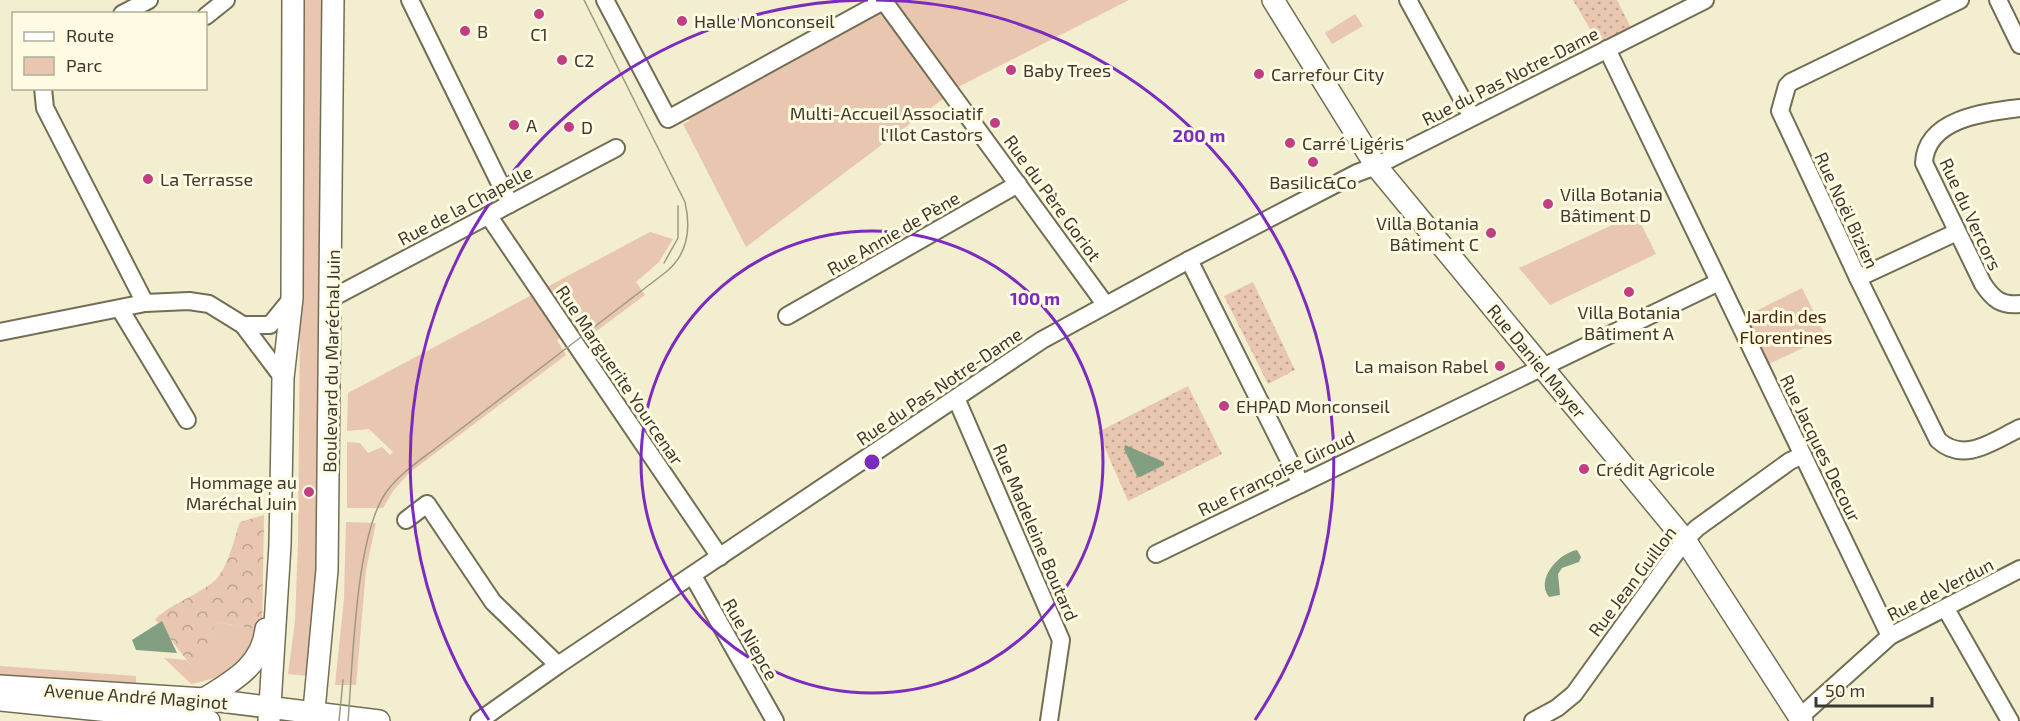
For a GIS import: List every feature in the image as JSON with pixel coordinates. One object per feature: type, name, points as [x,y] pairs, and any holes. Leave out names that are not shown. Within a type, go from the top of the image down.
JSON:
[{"type":"main road","points":[[293,0],[292,298],[283,378],[280,546],[286,576],[284,675],[293,716]]},
{"type":"main road","name":"Boulevard du Maréchal Juin","points":[[293,716],[327,570],[332,298],[333,0]]},
{"type":"main road","name":"Rue Daniel Mayer","points":[[1273,0],[1376,166],[1685,540],[1801,719]]},
{"type":"main road","points":[[204,699],[254,665],[265,642],[273,572],[280,546]]},
{"type":"main road","name":"Avenue André Maginot","points":[[0,686],[204,699],[293,716],[379,721]]},
{"type":"main road","name":"Avenue André Maginot","points":[[0,700],[198,720]]},
{"type":"street","points":[[126,12],[149,0]]},
{"type":"street","points":[[207,15],[226,0]]},
{"type":"street","points":[[410,0],[510,204]]},
{"type":"street","points":[[605,0],[668,119],[884,0]]},
{"type":"street","name":"Rue du Père Goriot","points":[[884,0],[1105,304]]},
{"type":"street","points":[[1408,0],[1472,117]]},
{"type":"street","name":"Rue du Pas Notre-Dame","points":[[479,721],[558,665],[1042,340],[1105,304],[1357,173],[1376,166],[1705,0]]},
{"type":"street","name":"Rue Noël Bizien","points":[[1960,0],[1797,78],[1787,86],[1780,111],[1932,432],[1942,444],[1953,449],[1971,452],[2020,429]]},
{"type":"street","points":[[1998,0],[2020,45]]},
{"type":"street","name":"Rue Jacques Decour","points":[[1607,49],[1890,636]]},
{"type":"street","points":[[43,90],[45,108],[145,303]]},
{"type":"street","name":"Rue du Vercors","points":[[2020,108],[1966,117],[1937,134],[1927,147],[1924,163],[1993,299],[2008,305],[2020,304]]},
{"type":"street","name":"Rue de la Chapelle","points":[[332,298],[616,148]]},
{"type":"street","name":"Rue Annie de Pène","points":[[787,316],[1018,184]]},
{"type":"street","name":"Rue Marguerite Yourcenar","points":[[488,215],[720,557]]},
{"type":"street","points":[[1858,278],[1957,232]]},
{"type":"street","points":[[1189,260],[1301,484]]},
{"type":"street","name":"Rue Françoise Giroud","points":[[1156,554],[1719,282]]},
{"type":"street","points":[[243,325],[270,325],[292,298]]},
{"type":"street","points":[[0,332],[145,303],[189,300],[209,304],[243,325],[283,378]]},
{"type":"street","points":[[120,309],[187,420]]},
{"type":"street","name":"Rue Madeleine Boutard","points":[[956,398],[1061,640],[1049,721]]},
{"type":"street","name":"Rue Jean Guillon","points":[[1533,721],[1557,708],[1574,694],[1685,540],[1775,472],[1803,455]]},
{"type":"street","points":[[406,520],[427,504],[493,602],[558,665]]},
{"type":"street","name":"Rue de Verdun","points":[[1801,719],[1890,636],[2020,569]]},
{"type":"street","name":"Rue Niepce","points":[[693,576],[775,721]]},
{"type":"street","points":[[1946,609],[2010,721]]},
{"type":"green space","points":[[303,0],[326,0],[320,569],[309,676],[288,674],[295,622],[298,542]]},
{"type":"green space","points":[[900,0],[1129,0],[960,86],[746,247],[683,124],[689,121],[686,116]]},
{"type":"green space","points":[[1573,0],[1617,0],[1631,28],[1600,46]]},
{"type":"green space","points":[[1355,14],[1363,26],[1332,44],[1325,33]]},
{"type":"green space","points":[[1636,214],[1656,254],[1550,305],[1519,268]]},
{"type":"green space","points":[[650,232],[673,239],[659,262],[636,282],[645,295],[587,338],[577,325],[557,340],[566,355],[409,473],[393,491],[383,508],[347,508],[347,442],[360,443],[368,453],[382,447],[390,455],[393,452],[369,429],[347,431],[348,393]]},
{"type":"green space","points":[[1253,282],[1295,370],[1268,384],[1224,296]]},
{"type":"green space","name":"Jardin des Florentines","points":[[1802,288],[1826,337],[1769,364],[1746,316]]},
{"type":"green space","points":[[1188,386],[1222,454],[1128,501],[1098,432]]},
{"type":"green space","points":[[264,515],[262,630],[216,622],[196,672],[155,619],[169,608],[212,583],[226,563],[240,522]]},
{"type":"green space","points":[[346,522],[376,523],[366,570],[356,685],[335,685],[344,599]]},
{"type":"green space","points":[[216,622],[262,630],[249,652],[234,667],[216,677],[191,684],[164,658],[186,660],[196,671]]},
{"type":"green space","points":[[0,666],[136,676],[136,685],[0,677]]},
{"type":"shaded area","points":[[1125,445],[1164,462],[1164,465],[1140,477],[1137,476],[1124,449]]},
{"type":"shaded area","points":[[1577,550],[1581,557],[1579,562],[1562,568],[1558,574],[1560,595],[1549,597],[1545,590],[1545,582],[1551,568],[1563,556]]},
{"type":"shaded area","points":[[162,621],[177,653],[136,650],[132,640]]},
{"type":"tram line","points":[[348,721],[357,601],[362,568],[376,511],[387,491],[414,465],[666,272],[679,257],[686,240],[688,221],[685,202],[584,0]]},
{"type":"tram line","points":[[664,263],[678,238],[678,206]]},
{"type":"tram line","points":[[339,721],[343,680]]},
{"type":"place","name":"C1","points":[[539,14]]},
{"type":"place","name":"Halle Monconseil","points":[[682,21]]},
{"type":"place","name":"B","points":[[465,31]]},
{"type":"place","name":"C2","points":[[562,60]]},
{"type":"place","name":"Baby Trees","points":[[1011,70]]},
{"type":"place","name":"Carrefour City","points":[[1259,74]]},
{"type":"place","name":"Multi-Accueil Associatif l'Ilot Castors","points":[[995,123]]},
{"type":"place","name":"A","points":[[514,125]]},
{"type":"place","name":"D","points":[[569,127]]},
{"type":"place","name":"Carré Ligéris","points":[[1290,143]]},
{"type":"place","name":"Basilic&Co","points":[[1313,162]]},
{"type":"place","name":"La Terrasse","points":[[148,179]]},
{"type":"place","name":"Villa Botania Bâtiment D","points":[[1548,204]]},
{"type":"place","name":"Villa Botania Bâtiment C","points":[[1491,233]]},
{"type":"place","name":"Villa Botania Bâtiment A","points":[[1629,292]]},
{"type":"place","name":"La maison Rabel","points":[[1500,366]]},
{"type":"place","name":"EHPAD Monconseil","points":[[1224,406]]},
{"type":"place","name":"Crédit Agricole","points":[[1584,469]]},
{"type":"place","name":"Hommage au Maréchal Juin","points":[[309,492]]}]
